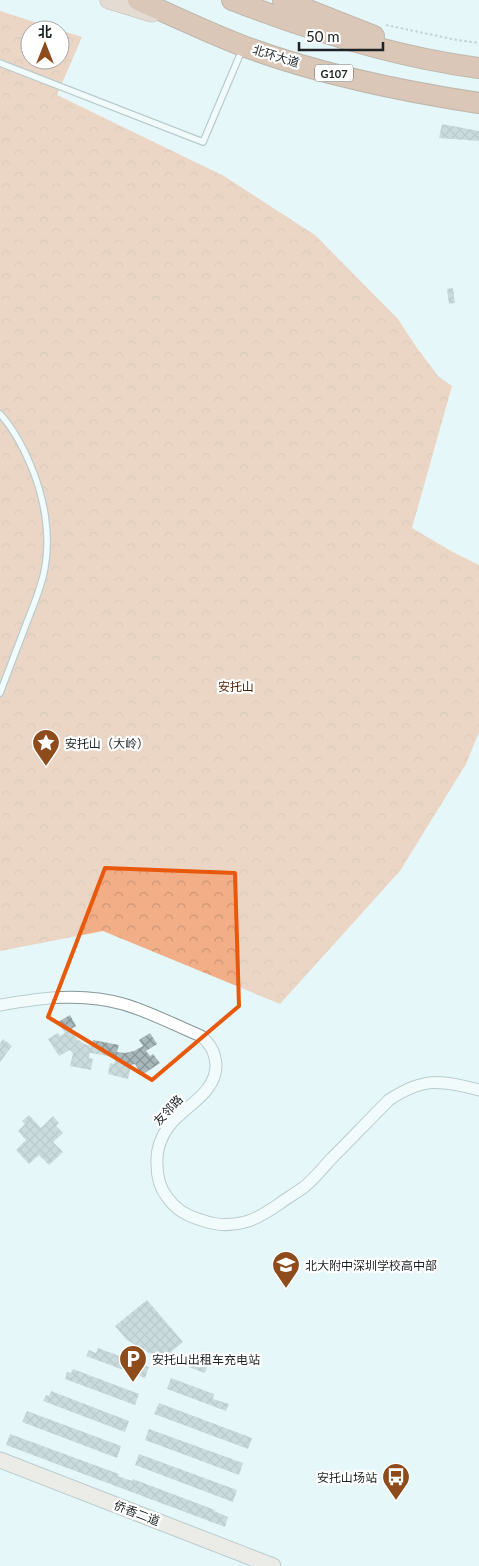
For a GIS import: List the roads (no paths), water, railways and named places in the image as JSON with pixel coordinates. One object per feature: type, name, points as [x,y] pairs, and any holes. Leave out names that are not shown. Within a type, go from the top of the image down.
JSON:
[{"type":"highway","name":"北环大道","points":[[138,0],[194,26],[244,46],[301,64],[363,81],[428,95],[479,103]]},
{"type":"highway","points":[[232,0],[337,37],[405,55],[470,67]]},
{"type":"highway","points":[[283,0],[395,44],[470,67]]},
{"type":"main road","points":[[109,0],[194,26]]},
{"type":"street","name":"友邻路","points":[[0,1005],[49,998],[74,997],[123,1004],[201,1036],[211,1046],[216,1058],[216,1073],[213,1083],[170,1125],[158,1146],[156,1159],[160,1184],[166,1197],[190,1217],[210,1224],[230,1225],[247,1222],[268,1211],[305,1186],[389,1100],[403,1090],[420,1084],[437,1082],[479,1090]]},
{"type":"street","name":"侨香二道","points":[[0,1460],[273,1566]]},
{"type":"lane","points":[[0,63],[203,142],[244,46]]},
{"type":"lane","points":[[0,414],[16,435],[36,478],[45,511],[48,538],[45,567],[38,593],[0,693]]},
{"type":"place","name":"安托山（大岭）","points":[[46,767]]},
{"type":"place","name":"北大附中深圳学校高中部","points":[[286,1289]]},
{"type":"place","name":"安托山出租车充电站","points":[[133,1383]]},
{"type":"place","name":"安托山场站","points":[[396,1501]]},
{"type":"park label","name":"安托山","points":[[236,686]]}]
